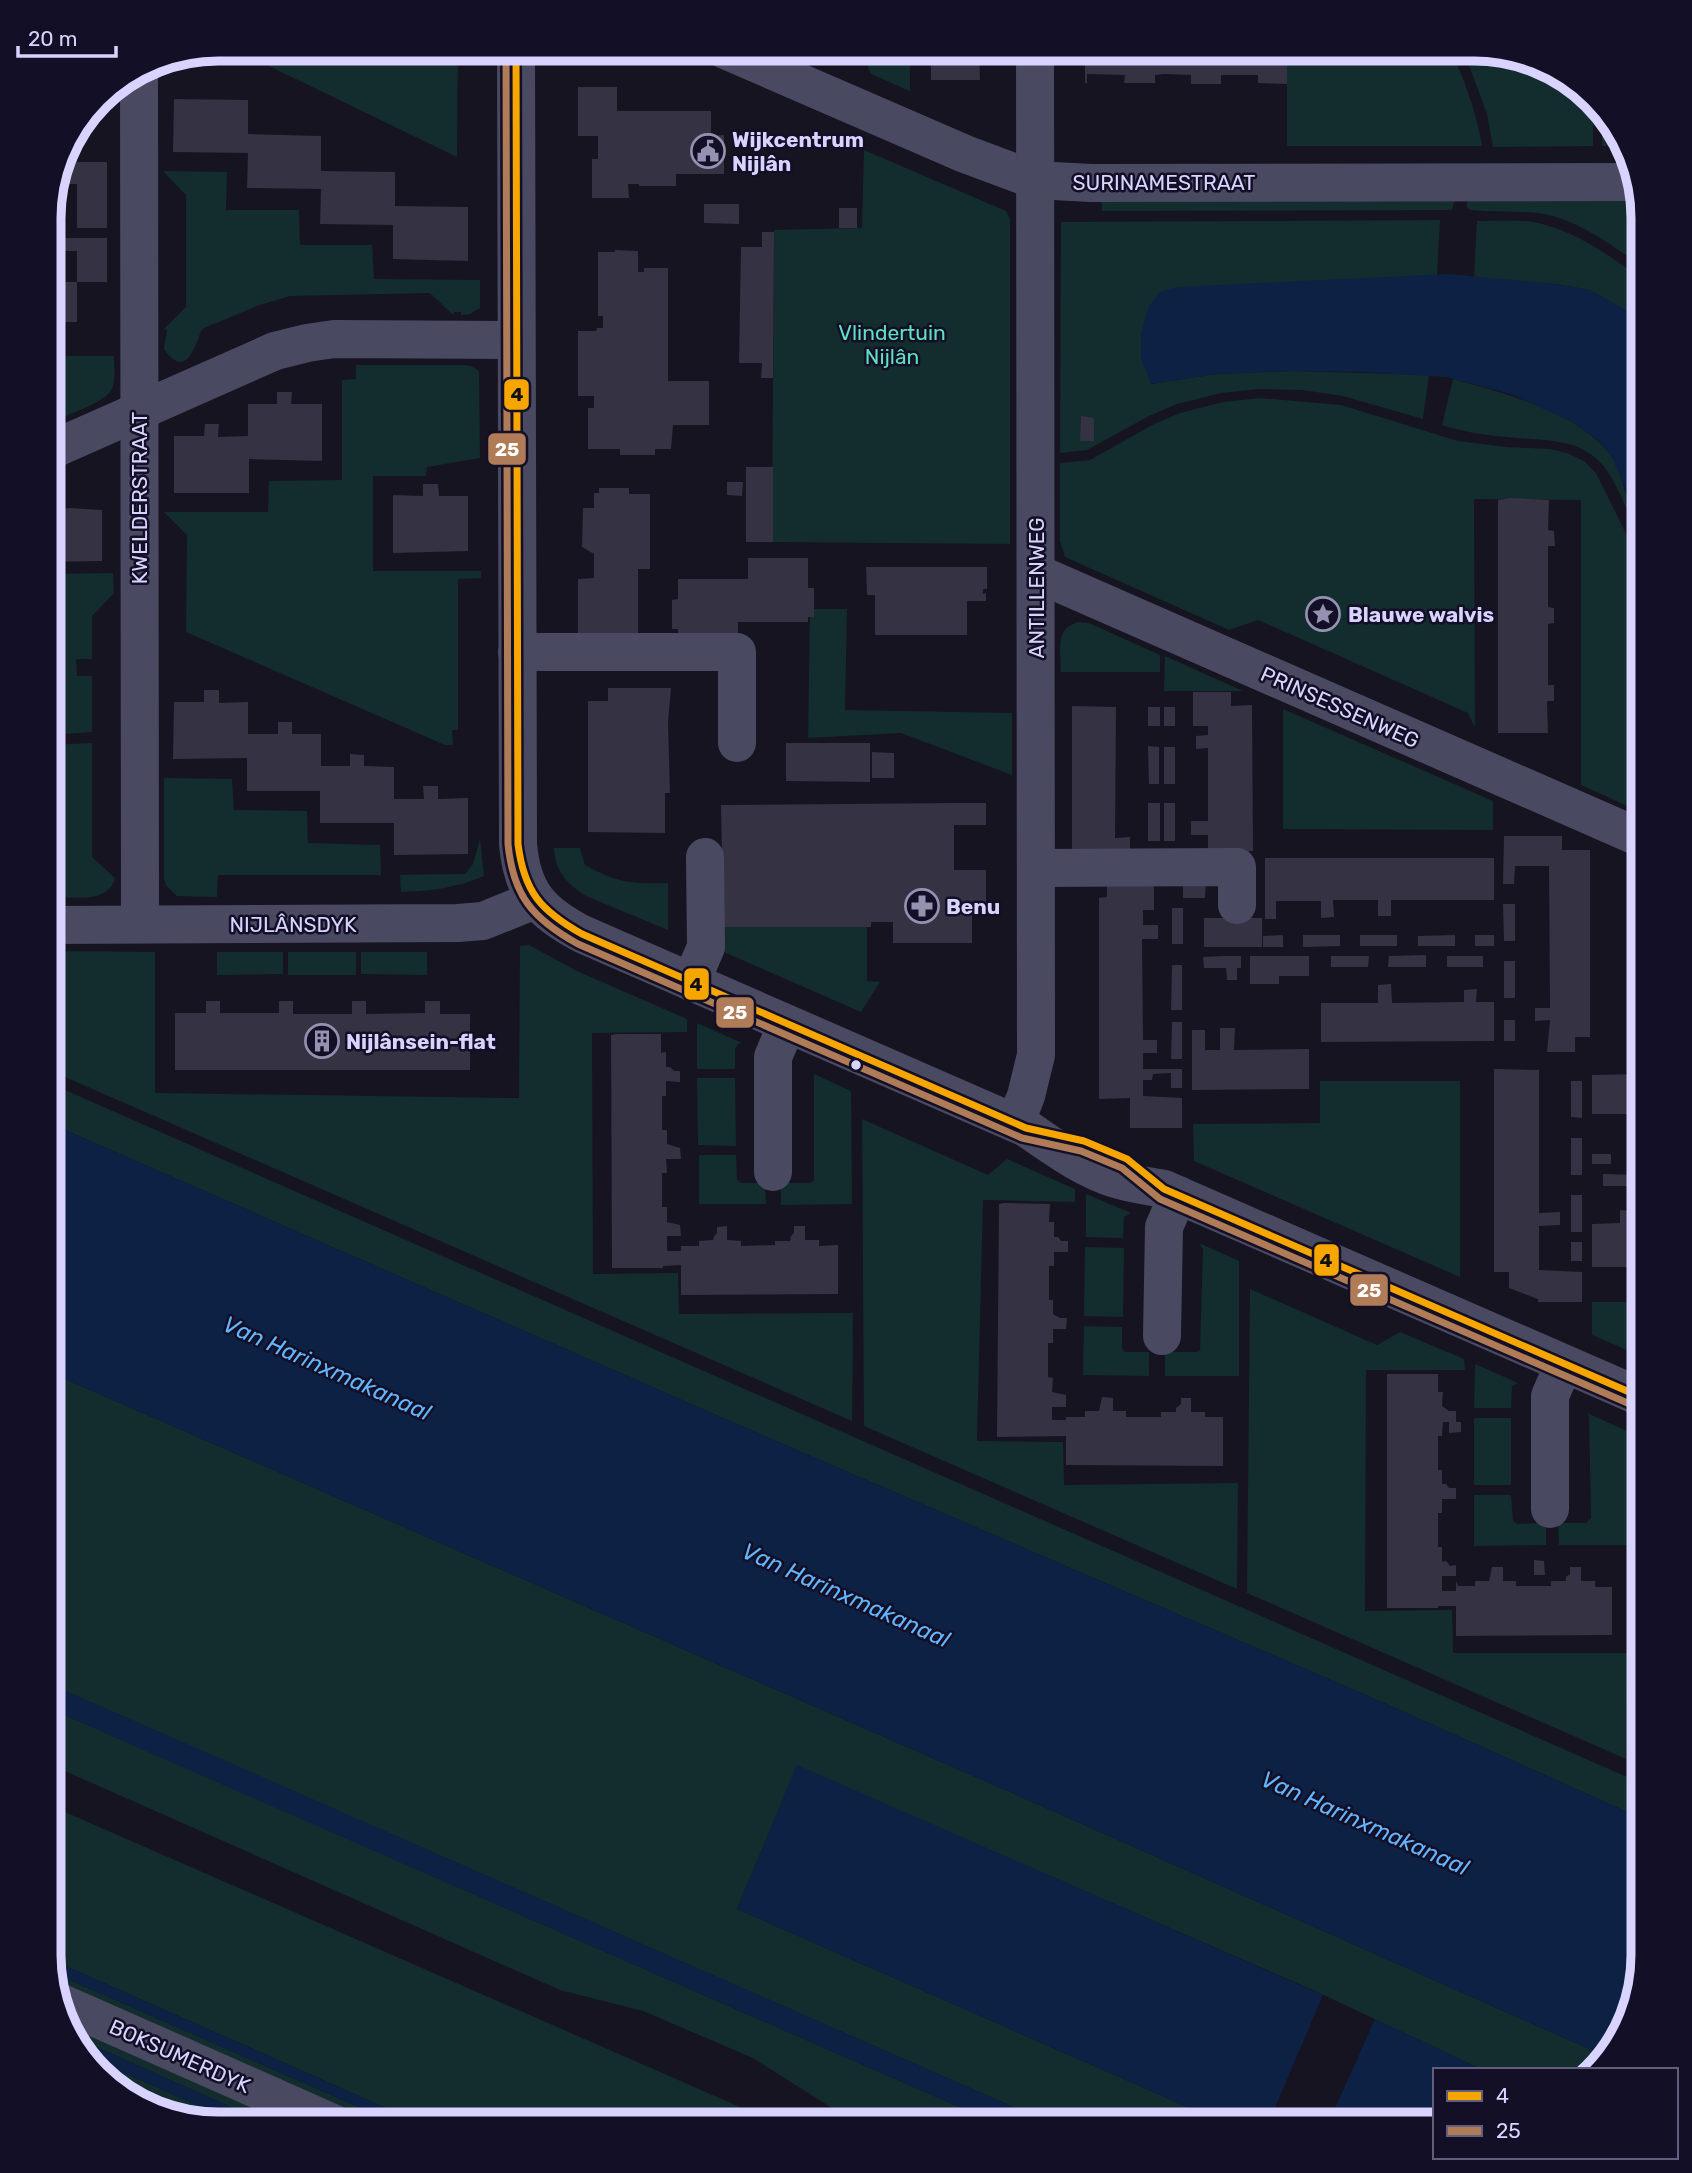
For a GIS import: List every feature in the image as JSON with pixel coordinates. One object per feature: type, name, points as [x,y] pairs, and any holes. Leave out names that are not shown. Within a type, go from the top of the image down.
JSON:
[{"type":"street","points":[[516,61],[517,844],[525,882],[535,900],[563,924],[1020,1125],[1075,1161],[1116,1180],[1171,1192],[1631,1393]]},
{"type":"street","name":"SURINAMESTRAAT","points":[[752,61],[977,159],[1035,180],[1091,183],[1626,182]]},
{"type":"street","name":"ANTILLENWEG","points":[[1020,1125],[1036,1055],[1035,62]]},
{"type":"street","name":"KWELDERSTRAAT","points":[[139,83],[140,924]]},
{"type":"street","points":[[62,445],[275,351],[307,343],[334,339],[516,340]]},
{"type":"street","name":"PRINSESSENWEG","points":[[1037,573],[1631,834]]},
{"type":"street","points":[[517,652],[737,652],[737,743]]},
{"type":"street","points":[[691,982],[706,947],[705,857]]},
{"type":"street","points":[[1036,868],[1237,867],[1237,905]]},
{"type":"street","name":"NIJLÂNSDYK","points":[[62,925],[458,923],[483,921],[535,900]]},
{"type":"street","points":[[774,1172],[773,1056],[787,1024]]},
{"type":"street","points":[[1162,1336],[1164,1227],[1171,1192]]},
{"type":"street","points":[[1550,1509],[1550,1396],[1564,1364]]},
{"type":"street","name":"BOKSUMERDYK","points":[[71,2007],[308,2112]]},
{"type":"green space","points":[[259,61],[458,61],[457,157]]},
{"type":"green space","points":[[866,62],[910,62],[910,91],[871,74]]},
{"type":"green space","points":[[1287,62],[1455,62],[1477,121],[1482,146],[1287,146]]},
{"type":"green space","points":[[1468,62],[1514,67],[1534,73],[1561,88],[1593,116],[1593,146],[1493,147],[1487,114]]},
{"type":"green space","points":[[1602,128],[1613,146],[1602,146]]},
{"type":"green space","name":"Vlindertuin Nijlân","points":[[864,150],[1006,211],[1010,219],[1010,544],[772,542],[774,230],[862,228]]},
{"type":"green space","points":[[163,171],[227,172],[226,210],[299,210],[300,245],[372,245],[374,279],[480,280],[480,308],[470,314],[461,315],[461,312],[454,312],[453,315],[430,293],[290,296],[257,306],[202,329],[189,357],[178,362],[164,349],[167,330],[164,329],[186,307],[186,195]]},
{"type":"green space","points":[[1101,195],[1456,195],[1452,210],[1102,211]]},
{"type":"green space","points":[[1467,195],[1628,195],[1631,260],[1606,242],[1565,220],[1537,213],[1467,208]]},
{"type":"green space","points":[[1440,220],[1437,275],[1160,292],[1147,315],[1143,336],[1151,384],[1216,374],[1294,371],[1429,375],[1423,419],[1343,396],[1302,390],[1260,389],[1221,393],[1177,404],[1087,450],[1060,453],[1061,222]]},
{"type":"green space","points":[[1477,221],[1538,223],[1567,232],[1631,271],[1631,314],[1590,290],[1555,284],[1474,278]]},
{"type":"green space","points":[[62,356],[114,356],[112,389],[93,404],[62,417]]},
{"type":"green space","points":[[356,365],[463,365],[479,371],[480,458],[427,467],[426,476],[373,476],[373,571],[481,571],[481,578],[458,579],[458,730],[452,730],[453,745],[445,745],[186,632],[187,535],[164,512],[268,512],[269,481],[342,480],[342,380],[356,379]]},
{"type":"green space","points":[[1453,379],[1494,390],[1561,416],[1598,441],[1611,456],[1631,505],[1631,519],[1605,468],[1584,450],[1560,442],[1482,434],[1442,425]]},
{"type":"green space","points":[[1260,398],[1341,405],[1458,441],[1550,449],[1584,461],[1596,473],[1631,544],[1631,808],[1581,785],[1581,500],[1474,499],[1475,728],[1468,713],[1258,620],[1229,630],[1065,557],[1060,541],[1060,463],[1090,460],[1154,424],[1180,413],[1223,402]]},
{"type":"green space","points":[[113,573],[114,593],[92,616],[92,659],[76,659],[77,676],[92,676],[92,732],[62,734],[62,574]]},
{"type":"green space","points":[[810,609],[847,609],[845,710],[1012,713],[1012,775],[901,733],[808,738]]},
{"type":"green space","points":[[1078,622],[1089,623],[1160,655],[1160,672],[1061,672],[1062,635],[1070,625]]},
{"type":"green space","points":[[1165,656],[1243,691],[1164,691]]},
{"type":"green space","points":[[1283,709],[1493,801],[1493,830],[1283,829]]},
{"type":"green space","points":[[92,743],[92,857],[115,878],[105,892],[88,898],[62,897],[62,744]]},
{"type":"green space","points":[[164,778],[232,779],[234,810],[307,811],[308,843],[380,845],[381,875],[218,875],[217,897],[177,896],[164,879]]},
{"type":"green space","points":[[480,839],[484,876],[474,880],[443,888],[401,892],[400,875],[381,875],[465,874],[473,864]]},
{"type":"green space","points":[[554,848],[580,848],[585,865],[606,876],[634,882],[668,883],[668,930],[579,891],[568,882],[560,870]]},
{"type":"green space","points":[[1627,860],[1631,862],[1631,1037],[1627,1037]]},
{"type":"green space","points":[[717,927],[867,927],[867,981],[880,982],[861,1012],[717,949]]},
{"type":"green space","points":[[529,945],[577,971],[687,1019],[687,1032],[592,1033],[593,1274],[678,1273],[679,1314],[853,1313],[852,1421],[62,1075],[62,951],[155,952],[155,1093],[519,1098],[520,946]]},
{"type":"green space","points":[[217,952],[283,952],[283,974],[217,975]]},
{"type":"green space","points":[[288,952],[356,952],[356,975],[288,975]]},
{"type":"green space","points":[[361,952],[427,952],[427,975],[361,974]]},
{"type":"green space","points":[[697,1023],[742,1043],[735,1049],[735,1069],[697,1069]]},
{"type":"green space","points":[[814,1074],[851,1091],[852,1204],[781,1205],[781,1183],[810,1183],[814,1180]]},
{"type":"green space","points":[[697,1078],[735,1078],[736,1146],[698,1145]]},
{"type":"green space","points":[[1320,1081],[1460,1081],[1460,1277],[1194,1161],[1193,1124],[1320,1123]]},
{"type":"green space","points":[[61,1088],[1631,1779],[1631,1814],[1382,1702],[61,1128]]},
{"type":"green space","points":[[862,1119],[988,1175],[1007,1159],[1075,1189],[1075,1202],[983,1200],[977,1441],[1063,1442],[1064,1485],[1238,1483],[1237,1589],[864,1426]]},
{"type":"green space","points":[[699,1155],[736,1155],[737,1180],[741,1183],[765,1183],[766,1204],[699,1204]]},
{"type":"green space","points":[[1086,1194],[1131,1213],[1124,1217],[1123,1238],[1086,1237]]},
{"type":"green space","points":[[1199,1243],[1239,1261],[1239,1376],[1165,1376],[1165,1352],[1200,1350],[1203,1249]]},
{"type":"green space","points":[[1085,1247],[1124,1248],[1123,1317],[1084,1316]]},
{"type":"green space","points":[[1250,1289],[1377,1345],[1400,1332],[1464,1359],[1465,1370],[1366,1370],[1365,1611],[1452,1610],[1453,1653],[1627,1653],[1626,1759],[1247,1593]]},
{"type":"green space","points":[[1592,1302],[1631,1302],[1631,1352],[1592,1335]]},
{"type":"green space","points":[[1084,1326],[1122,1327],[1122,1348],[1125,1352],[1149,1352],[1149,1376],[1083,1375]]},
{"type":"green space","points":[[1475,1364],[1518,1383],[1512,1386],[1511,1408],[1474,1408]]},
{"type":"green space","points":[[61,1377],[1010,1792],[1596,2052],[1583,2068],[1479,2068],[1315,1991],[797,1766],[737,1909],[1199,2112],[1025,2112],[61,1689]]},
{"type":"green space","points":[[1587,1413],[1627,1431],[1627,1545],[1559,1545],[1558,1523],[1586,1523],[1591,1518]]},
{"type":"green space","points":[[1474,1418],[1511,1418],[1511,1485],[1474,1485]]},
{"type":"green space","points":[[1474,1495],[1511,1495],[1513,1521],[1518,1524],[1546,1523],[1546,1545],[1474,1546]]},
{"type":"green space","points":[[61,1713],[971,2112],[838,2112],[753,2058],[643,2011],[560,1990],[61,1769]]},
{"type":"green space","points":[[61,1810],[752,2112],[395,2112],[62,1964]]},
{"type":"green space","points":[[63,1977],[370,2112],[339,2112],[66,1992]]},
{"type":"green space","points":[[76,2022],[276,2112],[242,2112],[89,2044]]},
{"type":"green space","points":[[106,2065],[210,2111],[158,2100],[140,2091]]},
{"type":"water","points":[[1448,274],[1590,290],[1631,313],[1631,502],[1612,457],[1598,440],[1574,423],[1511,394],[1446,377],[1294,371],[1216,374],[1151,384],[1141,359],[1141,334],[1149,306],[1160,292],[1178,287]]},
{"type":"water","name":"Van Harinxmakanaal","points":[[61,1128],[1382,1702],[1631,1814],[1631,1955],[1619,2015],[1596,2052],[1010,1792],[61,1377]]},
{"type":"water","points":[[61,1689],[1025,2112],[971,2112],[61,1713]]},
{"type":"water","points":[[797,1765],[1323,1995],[1273,2112],[1199,2112],[737,1909]]},
{"type":"water","points":[[62,1964],[395,2112],[370,2112],[63,1977]]},
{"type":"water","points":[[1375,2019],[1479,2068],[1433,2068],[1433,2112],[1333,2112]]},
{"type":"water","points":[[89,2044],[242,2112],[210,2111],[106,2065]]},
{"type":"building","points":[[931,62],[979,62],[980,80],[931,80]]},
{"type":"building","points":[[1085,62],[1287,62],[1287,84],[1258,83],[1258,75],[1221,75],[1221,84],[1191,84],[1191,75],[1164,74],[1155,75],[1155,83],[1124,83],[1125,75],[1087,74],[1085,83]]},
{"type":"building","points":[[578,87],[617,87],[617,111],[711,111],[711,136],[724,135],[724,174],[676,174],[676,186],[628,184],[629,198],[592,198],[592,159],[598,159],[598,136],[578,136]]},
{"type":"building","points":[[174,99],[248,100],[248,134],[321,136],[321,171],[395,172],[395,206],[468,207],[468,261],[393,259],[393,225],[320,224],[321,189],[247,188],[248,153],[173,152]]},
{"type":"building","points":[[77,150],[77,162],[107,162],[107,228],[77,228],[77,184],[66,184]]},
{"type":"building","points":[[704,204],[739,204],[739,224],[704,223]]},
{"type":"building","points":[[839,208],[857,208],[857,228],[839,228]]},
{"type":"building","points":[[762,232],[774,232],[773,378],[761,378],[762,363],[739,363],[741,247],[762,247]]},
{"type":"building","points":[[62,238],[107,238],[107,282],[77,282],[77,251],[62,251]]},
{"type":"building","points":[[638,251],[638,272],[644,272],[644,268],[668,268],[668,381],[709,381],[709,425],[673,425],[671,449],[655,449],[655,455],[620,455],[620,449],[588,449],[588,408],[594,408],[594,396],[578,396],[578,331],[596,331],[597,328],[603,328],[603,316],[598,316],[598,252]]},
{"type":"building","points":[[62,282],[77,282],[77,322],[62,322]]},
{"type":"building","points":[[277,392],[292,392],[291,404],[322,404],[322,461],[249,459],[249,493],[174,493],[174,436],[204,436],[205,424],[219,424],[218,437],[248,436],[248,404],[277,404]]},
{"type":"building","points":[[1081,416],[1094,418],[1094,441],[1080,441]]},
{"type":"building","points":[[746,467],[773,467],[773,542],[746,542]]},
{"type":"building","points":[[727,482],[743,482],[742,496],[727,495]]},
{"type":"building","points":[[423,484],[438,484],[439,496],[468,496],[468,551],[393,553],[393,495],[423,496]]},
{"type":"building","points":[[599,488],[629,488],[629,494],[650,494],[650,569],[638,569],[638,639],[578,639],[578,579],[594,578],[594,554],[582,547],[583,508],[594,508],[594,493],[599,493]]},
{"type":"building","points":[[1498,500],[1549,500],[1548,530],[1554,531],[1555,546],[1548,546],[1548,607],[1554,608],[1554,623],[1548,624],[1548,685],[1554,685],[1554,701],[1547,701],[1548,733],[1498,733]]},
{"type":"building","points":[[62,509],[102,510],[102,561],[62,562]]},
{"type":"building","points":[[748,558],[808,558],[808,588],[814,588],[814,617],[808,617],[808,622],[738,622],[738,634],[678,634],[678,629],[672,629],[672,600],[678,599],[678,579],[748,579]]},
{"type":"building","points":[[866,567],[987,567],[987,589],[983,589],[986,601],[967,601],[967,635],[875,635],[875,595],[867,595]]},
{"type":"building","points":[[608,688],[671,688],[668,722],[670,793],[665,793],[665,833],[588,832],[588,701],[608,701]]},
{"type":"building","points":[[204,690],[219,690],[219,703],[248,702],[248,734],[278,734],[278,722],[292,722],[292,734],[321,734],[321,766],[350,766],[350,754],[364,755],[364,766],[394,767],[394,799],[424,799],[423,786],[438,786],[438,799],[468,798],[468,854],[394,855],[394,823],[320,823],[320,791],[247,791],[247,758],[173,759],[174,702],[204,702]]},
{"type":"building","points":[[1193,692],[1231,692],[1231,706],[1252,705],[1253,851],[1249,851],[1249,861],[1208,850],[1208,835],[1191,835],[1191,821],[1208,821],[1208,748],[1196,749],[1196,736],[1208,735],[1208,726],[1193,726]]},
{"type":"building","points":[[1072,706],[1116,707],[1115,838],[1130,837],[1130,857],[1072,851]]},
{"type":"building","points":[[1148,707],[1160,707],[1160,726],[1148,726]]},
{"type":"building","points":[[1164,707],[1175,707],[1175,726],[1164,726]]},
{"type":"building","points":[[786,743],[870,743],[870,782],[786,781]]},
{"type":"building","points":[[1148,746],[1159,747],[1159,784],[1149,784]]},
{"type":"building","points":[[1164,747],[1175,747],[1175,784],[1164,784]]},
{"type":"building","points":[[872,752],[894,753],[894,778],[872,778]]},
{"type":"building","points":[[986,803],[986,825],[954,825],[954,870],[986,870],[986,902],[972,902],[972,943],[893,943],[893,922],[871,922],[871,927],[716,927],[722,858],[721,805]]},
{"type":"building","points":[[1148,803],[1160,803],[1160,841],[1148,841]]},
{"type":"building","points":[[1164,803],[1175,803],[1175,841],[1164,841]]},
{"type":"building","points":[[1504,836],[1562,836],[1562,850],[1590,850],[1590,1037],[1575,1037],[1575,1052],[1547,1052],[1550,1020],[1535,1021],[1535,1008],[1550,1008],[1549,866],[1515,866],[1514,884],[1503,884]]},
{"type":"building","points":[[1265,858],[1494,858],[1494,900],[1391,900],[1391,916],[1378,916],[1378,900],[1333,900],[1334,917],[1321,918],[1321,901],[1276,901],[1276,919],[1265,919]]},
{"type":"building","points":[[1154,875],[1154,910],[1143,910],[1143,925],[1158,925],[1158,939],[1142,939],[1143,1040],[1157,1040],[1157,1053],[1143,1053],[1143,1069],[1182,1069],[1182,1088],[1171,1088],[1171,1073],[1153,1074],[1152,1080],[1143,1080],[1143,1096],[1182,1098],[1182,1128],[1130,1128],[1130,1098],[1099,1099],[1099,898],[1107,897],[1107,876]]},
{"type":"building","points":[[1183,878],[1206,878],[1205,898],[1183,898]]},
{"type":"building","points":[[1503,904],[1515,904],[1515,941],[1504,941]]},
{"type":"building","points":[[1172,908],[1183,908],[1183,944],[1172,944]]},
{"type":"building","points":[[1204,918],[1262,918],[1262,947],[1204,947]]},
{"type":"building","points":[[1283,935],[1283,947],[1263,947],[1263,936]]},
{"type":"building","points":[[1303,935],[1340,935],[1340,946],[1303,947]]},
{"type":"building","points":[[1360,935],[1397,935],[1397,946],[1360,946]]},
{"type":"building","points":[[1455,935],[1455,946],[1418,946],[1418,936]]},
{"type":"building","points":[[1475,935],[1494,935],[1494,946],[1475,946]]},
{"type":"building","points":[[1426,955],[1426,967],[1388,967],[1389,956]]},
{"type":"building","points":[[1241,956],[1237,980],[1227,980],[1226,968],[1204,968],[1203,957]]},
{"type":"building","points":[[1250,956],[1309,956],[1309,976],[1279,976],[1279,984],[1250,984]]},
{"type":"building","points":[[1331,956],[1369,956],[1368,967],[1331,967]]},
{"type":"building","points":[[1447,956],[1483,956],[1483,967],[1447,967]]},
{"type":"building","points":[[1504,961],[1515,961],[1515,998],[1504,998]]},
{"type":"building","points":[[1172,965],[1182,965],[1182,1010],[1171,1010]]},
{"type":"building","points":[[1391,984],[1392,1003],[1464,1002],[1464,990],[1477,989],[1476,1002],[1494,1002],[1494,1041],[1321,1042],[1321,1003],[1378,1003],[1378,985]]},
{"type":"building","name":"Nijlânsein-flat","points":[[206,1001],[220,1001],[220,1013],[279,1013],[279,1001],[293,1001],[293,1014],[352,1014],[352,1001],[366,1001],[366,1014],[425,1013],[425,1001],[440,1001],[440,1014],[470,1014],[470,1070],[175,1070],[175,1013],[206,1013]]},
{"type":"building","points":[[1504,1020],[1515,1020],[1515,1041],[1504,1041]]},
{"type":"building","points":[[1172,1022],[1182,1022],[1182,1059],[1171,1059]]},
{"type":"building","points":[[1220,1028],[1235,1028],[1234,1050],[1309,1049],[1309,1089],[1192,1090],[1192,1030],[1205,1030],[1205,1050],[1220,1050]]},
{"type":"building","points":[[661,1034],[661,1053],[666,1052],[666,1067],[680,1071],[680,1082],[666,1081],[666,1096],[662,1096],[662,1130],[667,1130],[667,1144],[680,1148],[681,1159],[666,1159],[667,1173],[662,1173],[662,1207],[667,1207],[667,1222],[680,1225],[681,1236],[667,1236],[667,1251],[681,1251],[681,1246],[699,1246],[699,1241],[713,1240],[717,1227],[727,1226],[727,1240],[741,1241],[741,1246],[775,1245],[775,1241],[790,1241],[794,1226],[805,1226],[805,1240],[819,1240],[819,1246],[838,1245],[838,1294],[681,1295],[681,1265],[663,1268],[612,1268],[611,1035]]},
{"type":"building","points":[[1494,1069],[1539,1070],[1539,1213],[1560,1212],[1560,1225],[1539,1226],[1539,1270],[1582,1272],[1582,1302],[1538,1302],[1538,1299],[1509,1288],[1509,1272],[1494,1272]]},
{"type":"building","points":[[1631,1074],[1631,1114],[1592,1114],[1592,1075]]},
{"type":"building","points":[[1571,1081],[1582,1081],[1582,1118],[1571,1117]]},
{"type":"building","points":[[1571,1138],[1582,1138],[1582,1175],[1571,1175]]},
{"type":"building","points":[[1592,1154],[1611,1154],[1611,1164],[1592,1164]]},
{"type":"building","points":[[1603,1174],[1631,1175],[1631,1186],[1603,1186]]},
{"type":"building","points":[[1571,1195],[1582,1195],[1582,1232],[1571,1232]]},
{"type":"building","points":[[999,1204],[1050,1204],[1049,1222],[1054,1222],[1054,1237],[1068,1241],[1068,1252],[1054,1252],[1054,1266],[1049,1266],[1049,1300],[1053,1300],[1053,1314],[1067,1318],[1066,1329],[1053,1329],[1053,1343],[1048,1343],[1048,1377],[1053,1378],[1052,1392],[1066,1395],[1066,1407],[1052,1407],[1052,1420],[1085,1417],[1085,1411],[1099,1411],[1102,1397],[1113,1398],[1113,1411],[1126,1411],[1126,1417],[1161,1417],[1161,1412],[1176,1412],[1181,1398],[1191,1398],[1191,1412],[1205,1412],[1205,1417],[1223,1417],[1223,1466],[1066,1465],[1066,1436],[997,1437]]},
{"type":"building","points":[[1620,1210],[1631,1211],[1631,1267],[1592,1267],[1592,1224],[1620,1223]]},
{"type":"building","points":[[1571,1242],[1582,1242],[1582,1261],[1571,1261]]},
{"type":"building","points":[[1387,1374],[1438,1374],[1438,1392],[1443,1392],[1442,1406],[1449,1411],[1456,1411],[1456,1422],[1461,1422],[1461,1432],[1449,1433],[1449,1422],[1443,1422],[1442,1436],[1438,1436],[1438,1470],[1442,1470],[1442,1484],[1456,1488],[1456,1499],[1442,1499],[1442,1513],[1438,1513],[1438,1547],[1442,1547],[1442,1562],[1446,1561],[1450,1566],[1456,1565],[1456,1576],[1442,1576],[1442,1591],[1456,1591],[1456,1581],[1458,1586],[1475,1586],[1475,1581],[1489,1581],[1492,1567],[1503,1567],[1503,1581],[1516,1581],[1516,1586],[1551,1586],[1551,1581],[1566,1581],[1570,1567],[1581,1567],[1581,1581],[1595,1581],[1595,1587],[1612,1587],[1612,1635],[1456,1636],[1456,1606],[1387,1608]]},
{"type":"building","points":[[1534,1560],[1544,1561],[1545,1575],[1534,1575]]},
{"type":"transit line","name":"25","points":[[506,61],[508,844],[520,892],[537,915],[578,944],[1022,1138],[1081,1151],[1122,1168],[1160,1199],[1631,1405]]},
{"type":"transit line","name":"4","points":[[516,61],[518,844],[530,888],[545,908],[582,934],[1026,1128],[1084,1141],[1127,1159],[1164,1189],[1631,1393]]},
{"type":"place","name":"Wijkcentrum Nijlân","points":[[708,151]]},
{"type":"place","name":"Blauwe walvis","points":[[1323,614]]},
{"type":"place","name":"Benu","points":[[922,906]]},
{"type":"place","name":"Nijlânsein-flat","points":[[322,1041]]}]
